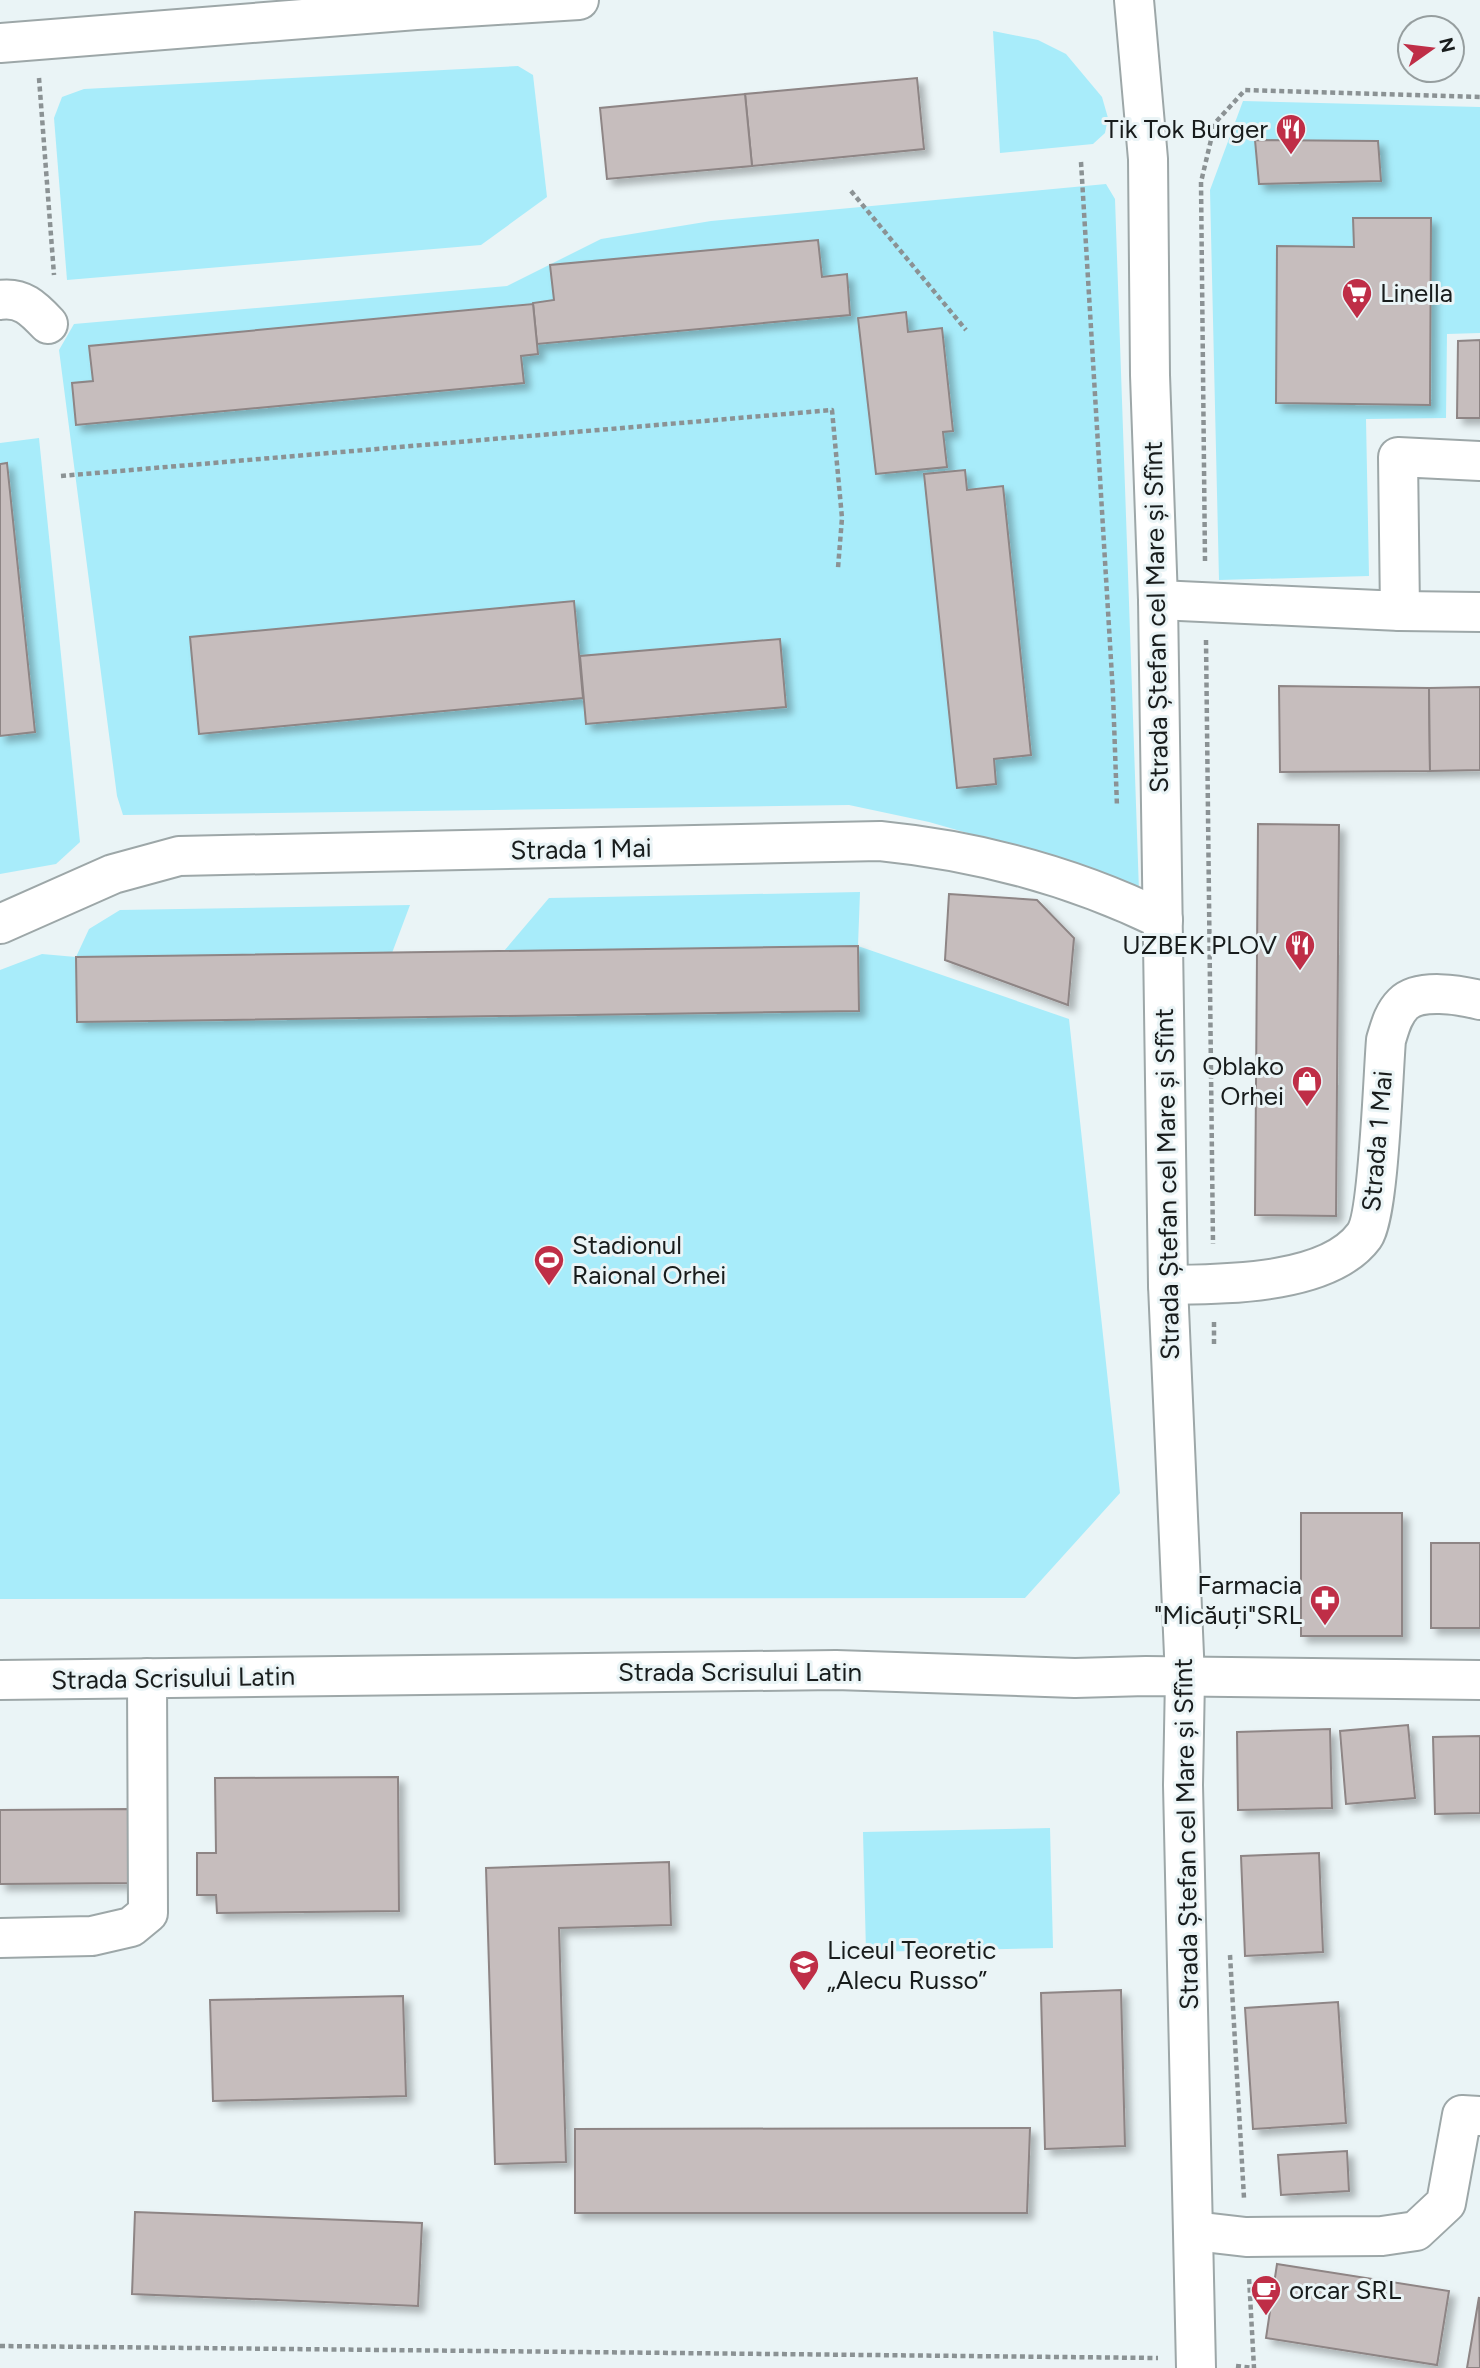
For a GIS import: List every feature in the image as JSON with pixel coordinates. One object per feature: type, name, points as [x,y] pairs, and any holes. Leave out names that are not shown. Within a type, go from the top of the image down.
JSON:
[{"type":"street","points":[[18,41],[579,0]]},
{"type":"street","name":"Strada Ștefan cel Mare și Sfînt","points":[[1134,0],[1148,159],[1150,375],[1158,600],[1168,1285],[1185,1678],[1184,1785],[1196,2365]]},
{"type":"street","points":[[0,300],[12,298],[33,308],[51,306]]},
{"type":"street","points":[[1400,611],[1398,457],[1480,461]]},
{"type":"street","points":[[1158,600],[1480,612]]},
{"type":"street","name":"Strada 1 Mai","points":[[0,924],[113,874],[179,856],[880,841],[938,847],[1063,878],[1121,900],[1163,920]]},
{"type":"street","name":"Strada 1 Mai","points":[[1168,1285],[1264,1279],[1303,1273],[1347,1255],[1366,1234],[1374,1201],[1386,1040],[1394,1016],[1405,1002],[1433,994],[1480,1000]]},
{"type":"street","name":"Strada Scrisului Latin","points":[[0,1680],[836,1670],[1075,1678],[1480,1679]]},
{"type":"street","points":[[0,1938],[92,1936],[131,1927],[148,1913],[147,1678]]},
{"type":"street","points":[[1194,2231],[1246,2237],[1382,2236],[1416,2231],[1446,2203],[1462,2115],[1480,2116]]},
{"type":"path","points":[[18,41],[51,306]]},
{"type":"path","points":[[1201,182],[1215,122],[1245,90],[1480,97]]},
{"type":"path","points":[[851,191],[966,330]]},
{"type":"path","points":[[61,476],[832,410],[842,519],[838,568]]},
{"type":"path","points":[[0,2346],[1153,2357],[1196,2365],[1254,2368]]},
{"type":"shaded area","points":[[993,31],[1038,40],[1066,54],[1102,97],[1108,118],[1105,133],[1093,144],[1000,153]]},
{"type":"shaded area","points":[[518,66],[533,75],[547,197],[481,245],[67,280],[54,118],[62,97],[84,89]]},
{"type":"shaded area","points":[[1243,101],[1480,107],[1480,333],[1447,334],[1446,418],[1366,419],[1369,576],[1219,580],[1210,190]]},
{"type":"shaded area","points":[[1106,184],[1115,199],[1139,891],[1075,864],[929,822],[849,805],[123,815],[117,796],[59,350],[74,324],[507,286],[601,239],[711,221]]},
{"type":"shaded area","points":[[39,438],[80,842],[56,864],[0,874],[0,443]]},
{"type":"shaded area","name":"Stadionul Raional Orhei","points":[[860,892],[858,946],[1069,1019],[1120,1493],[1025,1598],[0,1599],[0,970],[42,954],[76,957],[89,929],[120,910],[410,905],[392,953],[504,951],[549,898]]},
{"type":"shaded area","points":[[1050,1828],[1053,1948],[866,1952],[863,1832]]},
{"type":"building","points":[[917,78],[924,149],[752,166],[745,94]]},
{"type":"building","points":[[745,94],[752,166],[607,179],[600,108]]},
{"type":"building","points":[[1255,140],[1378,141],[1381,181],[1259,184]]},
{"type":"building","points":[[1353,218],[1431,218],[1430,405],[1276,403],[1277,246],[1354,247]]},
{"type":"building","points":[[818,240],[822,277],[847,274],[850,315],[537,344],[533,303],[554,300],[550,265]]},
{"type":"building","points":[[533,304],[538,354],[521,356],[524,383],[76,425],[72,383],[93,381],[89,346]]},
{"type":"building","points":[[906,312],[908,332],[942,328],[953,431],[943,432],[947,467],[876,474],[858,318]]},
{"type":"building","points":[[1480,340],[1480,418],[1457,418],[1458,341]]},
{"type":"building","points":[[7,463],[35,732],[0,736],[0,464]]},
{"type":"building","points":[[965,470],[967,490],[1003,486],[1031,755],[994,759],[996,784],[957,788],[924,474]]},
{"type":"building","points":[[574,601],[583,698],[199,734],[190,637]]},
{"type":"building","points":[[780,639],[786,707],[586,724],[580,656]]},
{"type":"building","points":[[1279,686],[1429,688],[1430,771],[1280,772]]},
{"type":"building","points":[[1480,687],[1480,770],[1430,771],[1429,688]]},
{"type":"building","points":[[1258,824],[1339,825],[1336,1216],[1255,1215]]},
{"type":"building","points":[[949,894],[1037,900],[1074,938],[1068,1005],[945,960]]},
{"type":"building","points":[[858,946],[859,1011],[77,1022],[76,957]]},
{"type":"building","points":[[1301,1513],[1402,1513],[1402,1636],[1301,1636]]},
{"type":"building","points":[[1431,1543],[1480,1543],[1480,1628],[1431,1628]]},
{"type":"building","points":[[1408,1725],[1415,1798],[1346,1804],[1340,1731]]},
{"type":"building","points":[[1330,1729],[1332,1808],[1238,1810],[1237,1732]]},
{"type":"building","points":[[1480,1736],[1480,1813],[1435,1814],[1433,1737]]},
{"type":"building","points":[[398,1777],[399,1911],[217,1913],[216,1895],[197,1895],[197,1853],[216,1853],[215,1778]]},
{"type":"building","points":[[131,1809],[132,1883],[0,1884],[0,1810]]},
{"type":"building","points":[[1319,1853],[1323,1952],[1245,1956],[1241,1856]]},
{"type":"building","points":[[669,1862],[671,1925],[559,1928],[566,2162],[495,2164],[486,1868]]},
{"type":"building","points":[[1121,1990],[1125,2146],[1045,2149],[1041,1993]]},
{"type":"building","points":[[403,1996],[406,2096],[213,2101],[210,2000]]},
{"type":"building","points":[[1338,2002],[1346,2123],[1253,2129],[1245,2008]]},
{"type":"building","points":[[1030,2128],[1027,2213],[575,2213],[575,2129]]},
{"type":"building","points":[[1347,2151],[1349,2191],[1281,2195],[1278,2155]]},
{"type":"building","points":[[135,2212],[422,2223],[418,2306],[132,2294]]},
{"type":"building","points":[[1277,2264],[1449,2291],[1437,2365],[1266,2338]]},
{"type":"building","points":[[1479,2297],[1480,2368],[1467,2368]]},
{"type":"place","name":"Tik Tok Burger","points":[[1291,156]]},
{"type":"place","name":"Linella","points":[[1357,320]]},
{"type":"place","name":"UZBEK PLOV","points":[[1300,972]]},
{"type":"place","name":"Oblako Orhei","points":[[1307,1108]]},
{"type":"place","name":"Stadionul Raional Orhei","points":[[549,1287]]},
{"type":"place","name":"Farmacia \"Micăuți\"SRL","points":[[1325,1627]]},
{"type":"place","name":"Liceul Teoretic „Alecu Russo”","points":[[804,1992]]},
{"type":"place","name":"orcar SRL","points":[[1266,2317]]}]
